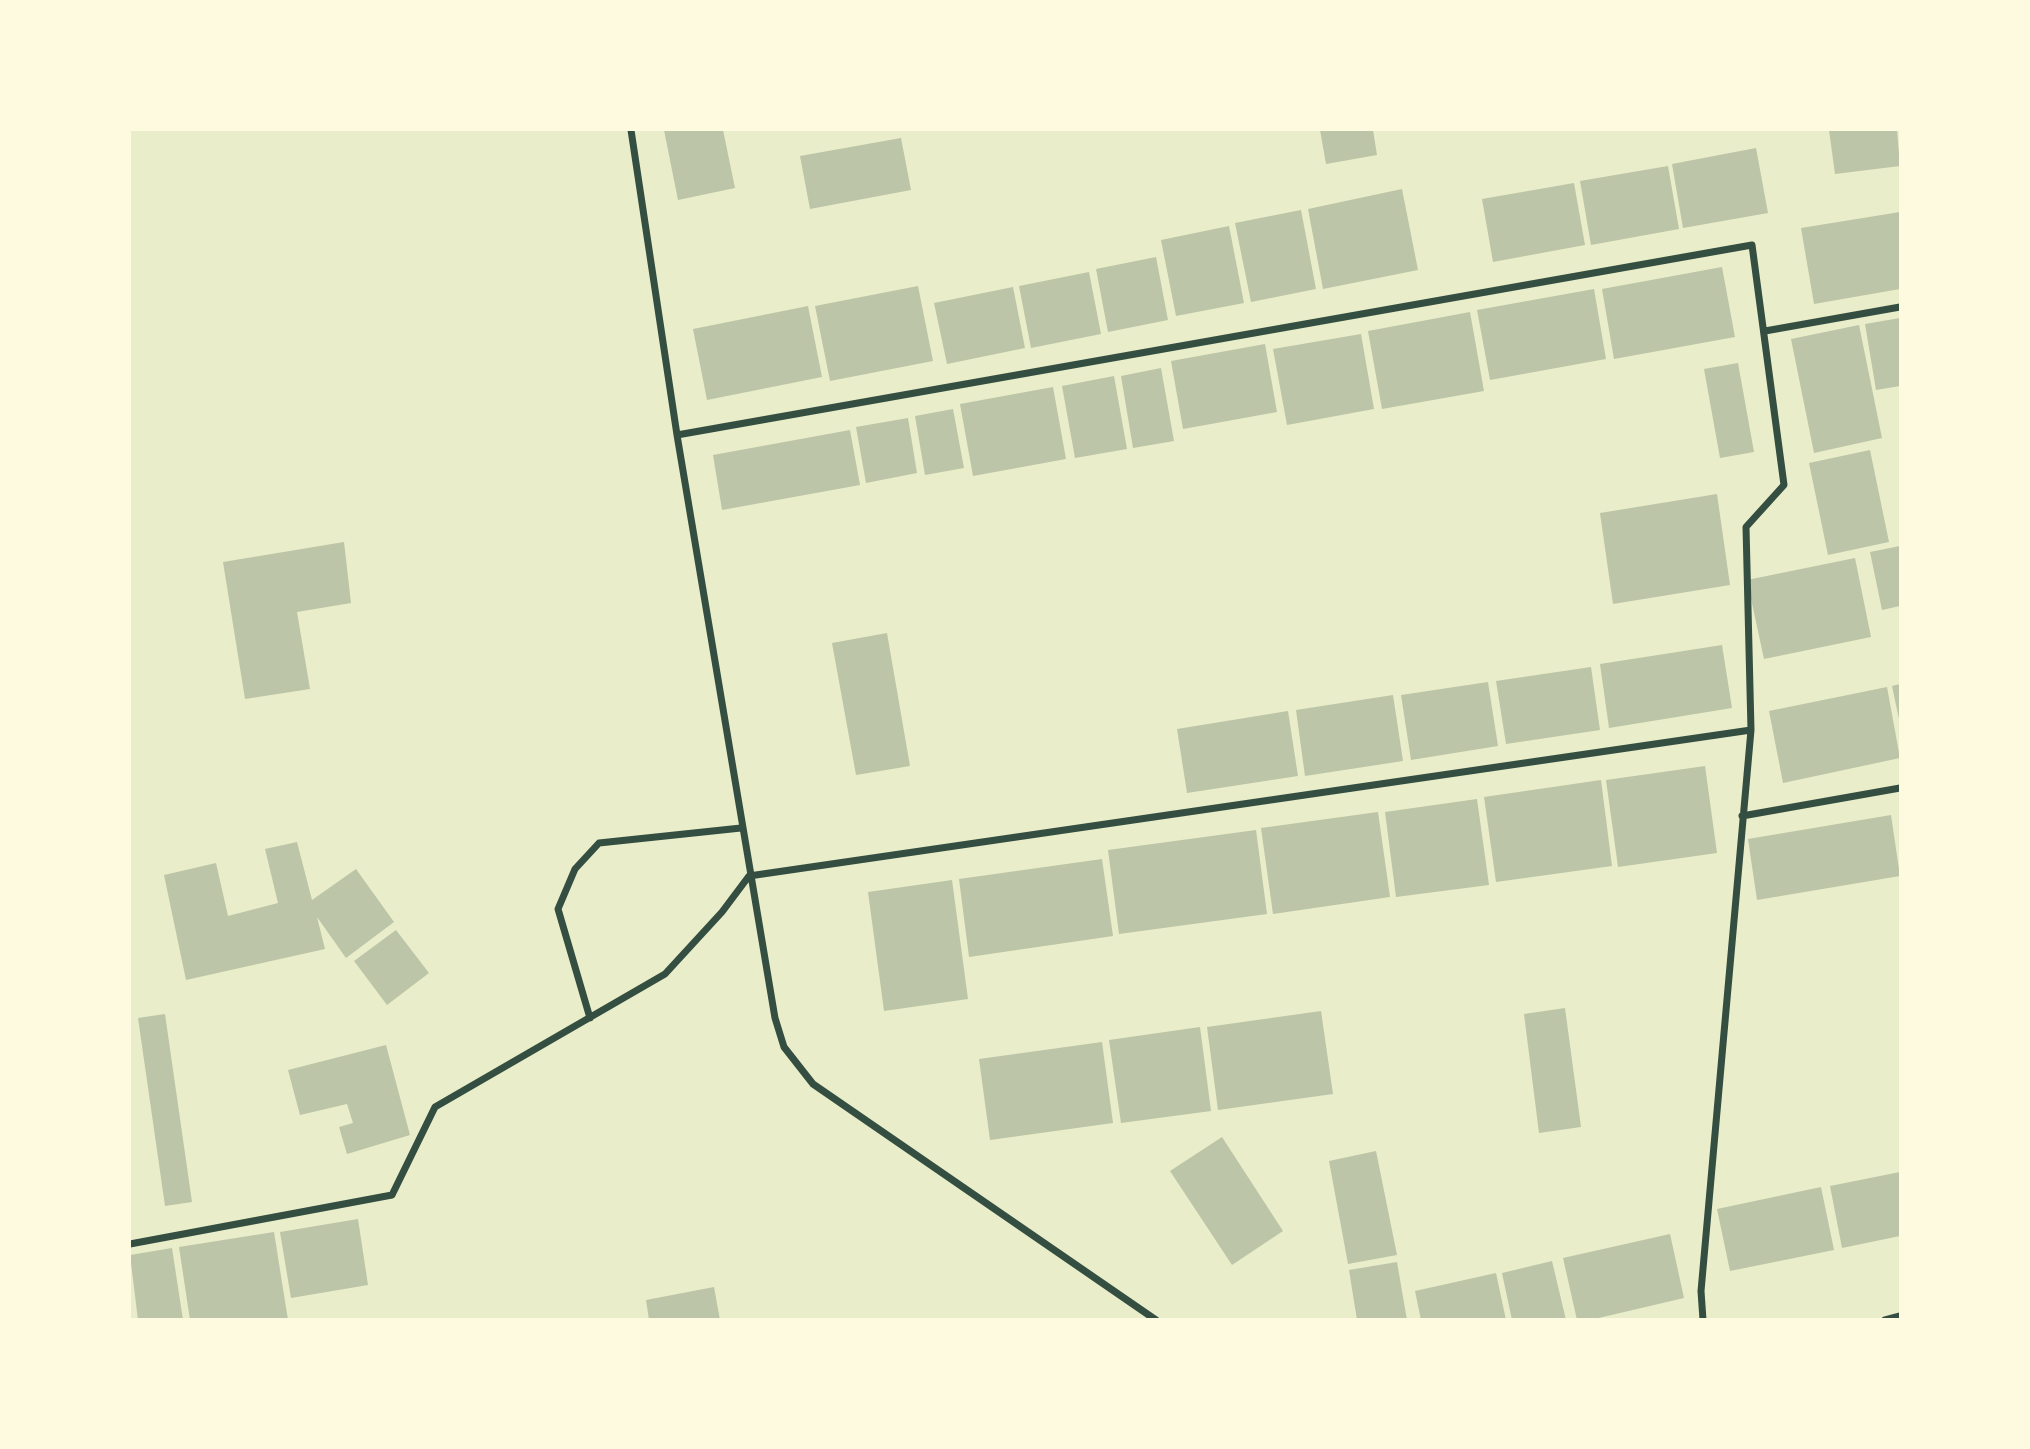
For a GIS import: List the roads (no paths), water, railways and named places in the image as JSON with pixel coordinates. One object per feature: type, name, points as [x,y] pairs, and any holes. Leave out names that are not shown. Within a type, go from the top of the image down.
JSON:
[{"type":"street","points":[[631,130],[677,435],[749,876],[775,1018],[784,1047],[813,1084],[1156,1320]]},
{"type":"street","points":[[677,435],[1752,245],[1784,485],[1746,527],[1751,730],[1701,1291],[1703,1320]]},
{"type":"street","points":[[1765,331],[1900,307]]},
{"type":"street","points":[[130,1244],[392,1195],[435,1107],[665,974],[722,912],[749,876],[1751,730]]},
{"type":"street","points":[[1742,816],[1900,788]]},
{"type":"street","points":[[590,1018],[558,909],[575,869],[599,843],[741,828]]},
{"type":"street","points":[[1885,1320],[1900,1316]]}]
